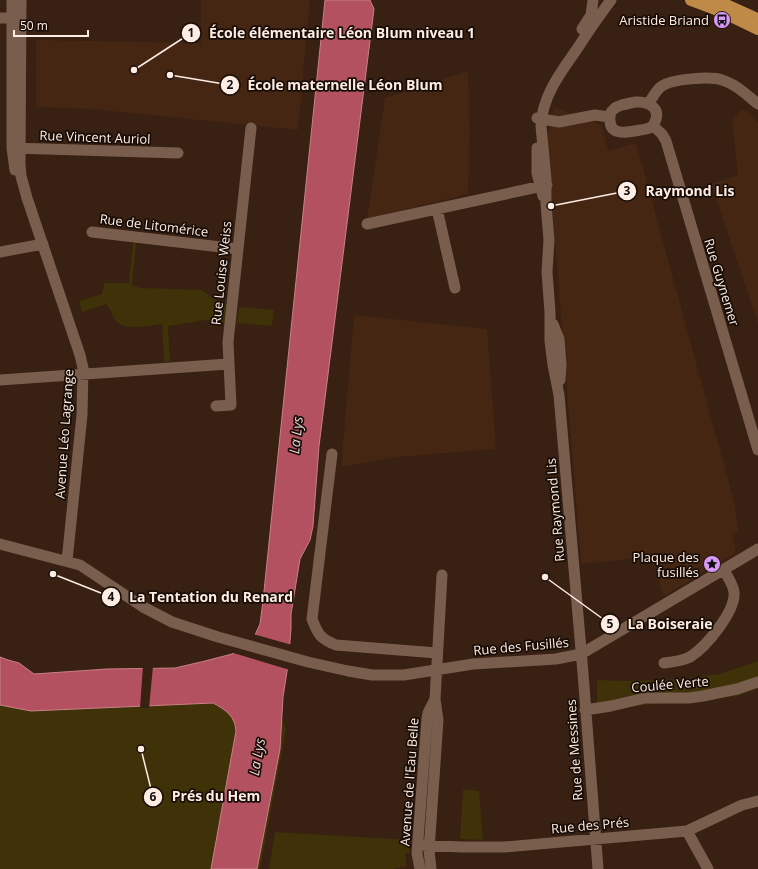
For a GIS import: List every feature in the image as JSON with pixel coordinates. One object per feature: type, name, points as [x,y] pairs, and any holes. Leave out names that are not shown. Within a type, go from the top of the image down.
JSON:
[{"type":"main road","points":[[691,0],[723,12],[758,29]]},
{"type":"main road","points":[[715,0],[758,20]]},
{"type":"street","name":"Avenue Léo Lagrange","points":[[12,0],[16,18],[16,149],[21,176],[80,355],[83,374],[80,443],[67,561]]},
{"type":"street","name":"Avenue Léo Lagrange","points":[[16,18],[21,0]]},
{"type":"street","name":"Rue Raymond Lis","points":[[581,654],[559,388],[553,365],[550,341],[550,312],[546,272],[549,240],[539,118],[542,91],[589,19],[592,12],[593,0]]},
{"type":"street","name":"Rue Raymond Lis","points":[[539,118],[552,86],[611,0]]},
{"type":"street","points":[[0,18],[16,18]]},
{"type":"street","points":[[649,103],[658,89],[665,84],[710,78],[723,80],[735,86],[758,104]]},
{"type":"street","points":[[639,102],[649,103],[654,109],[656,116],[656,121],[653,126],[648,129],[621,133],[612,128],[610,117],[612,111],[619,106],[639,102]]},
{"type":"street","points":[[539,118],[559,122],[595,115],[610,117]]},
{"type":"street","name":"Rue Guynemer","points":[[653,126],[662,134],[666,141],[758,450]]},
{"type":"street","name":"Rue Louise Weiss","points":[[216,406],[232,405],[228,364],[228,342],[251,128]]},
{"type":"street","name":"Rue Vincent Auriol","points":[[16,149],[178,153]]},
{"type":"street","points":[[367,224],[544,186]]},
{"type":"street","points":[[437,209],[455,288]]},
{"type":"street","name":"Rue de Litomérice","points":[[92,232],[238,249]]},
{"type":"street","points":[[0,252],[43,244]]},
{"type":"street","points":[[0,380],[228,364]]},
{"type":"street","points":[[332,454],[312,619],[317,633],[325,640],[336,645],[437,653]]},
{"type":"street","name":"Rue des Fusillés","points":[[0,544],[80,565],[152,613],[172,622],[218,637],[340,670],[372,675],[404,676],[474,664],[556,659],[581,654],[758,549]]},
{"type":"street","points":[[664,663],[684,660],[693,655],[706,643],[725,618],[732,605],[734,592],[724,570]]},
{"type":"street","name":"Avenue de l'Eau Belle","points":[[431,869],[429,845],[438,720],[435,699],[442,575]]},
{"type":"street","name":"Rue de Messines","points":[[581,654],[598,869]]},
{"type":"street","name":"Coulée Verte","points":[[585,710],[645,698],[689,698],[703,696],[737,689],[758,682]]},
{"type":"street","name":"Avenue de l'Eau Belle","points":[[420,869],[417,856],[427,719],[428,713],[435,699]]},
{"type":"street","name":"Rue des Prés","points":[[418,845],[462,847],[504,846],[687,831],[742,805],[758,801]]},
{"type":"street","points":[[687,831],[708,869]]},
{"type":"shaded area","points":[[201,0],[310,0],[298,130],[90,109],[36,107],[36,40],[201,43]]},
{"type":"shaded area","points":[[468,71],[470,132],[468,194],[367,219],[385,98]]},
{"type":"shaded area","points":[[554,107],[602,125],[608,151],[636,143],[735,505],[738,532],[732,534],[736,552],[664,596],[651,557],[581,564],[547,141]]},
{"type":"shaded area","points":[[743,109],[758,122],[758,323],[711,184],[738,175],[732,120]]},
{"type":"shaded area","points":[[133,243],[136,243],[132,285],[140,288],[202,290],[219,303],[228,304],[225,323],[206,320],[168,326],[170,361],[164,362],[162,324],[132,327],[120,324],[113,317],[106,304],[82,312],[79,301],[102,294],[104,283],[129,283]]},
{"type":"shaded area","points":[[239,307],[274,310],[272,326],[237,323]]},
{"type":"shaded area","points":[[354,315],[487,329],[496,449],[397,457],[341,467]]},
{"type":"shaded area","points":[[0,659],[34,676],[276,704],[286,729],[260,869],[0,869]]},
{"type":"shaded area","points":[[758,661],[758,688],[738,696],[597,708],[597,680],[626,681],[684,679],[720,674]]},
{"type":"shaded area","points":[[463,790],[479,791],[483,840],[460,839]]},
{"type":"shaded area","points":[[275,832],[410,840],[409,853],[405,853],[407,866],[393,869],[269,869]]},
{"type":"water","name":"La Lys","points":[[325,0],[370,0],[374,9],[319,446],[313,526],[310,540],[300,559],[291,614],[288,665],[283,697],[280,749],[257,869],[211,869],[236,731],[232,717],[222,708],[213,703],[31,711],[0,705],[0,657],[19,663],[34,674],[107,669],[175,668],[232,654],[247,644],[255,635],[260,624],[263,601]]},
{"type":"pier","points":[[253,634],[292,645],[290,670],[230,652],[241,646]]},
{"type":"pier","points":[[143,666],[153,666],[149,708],[140,708]]},
{"type":"place","name":"Aristide Briand","points":[[722,20]]},
{"type":"place","name":"École élémentaire Léon Blum niveau 1","points":[[134,70]]},
{"type":"place","name":"École maternelle Léon Blum","points":[[170,75]]},
{"type":"place","name":"Raymond Lis","points":[[551,206]]},
{"type":"place","name":"Plaque des fusillés","points":[[712,564]]},
{"type":"place","name":"La Tentation du Renard","points":[[53,574]]},
{"type":"place","name":"La Boiseraie","points":[[545,577]]},
{"type":"place","name":"Prés du Hem","points":[[141,749]]}]
